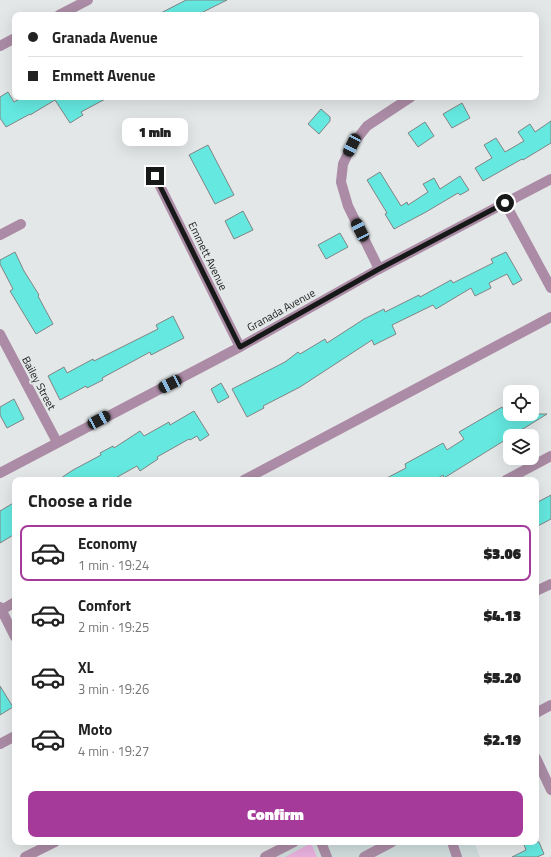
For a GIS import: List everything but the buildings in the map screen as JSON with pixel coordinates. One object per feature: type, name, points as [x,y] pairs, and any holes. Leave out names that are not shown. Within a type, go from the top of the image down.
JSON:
[{"type":"street","points":[[65,12],[88,0]]},
{"type":"street","points":[[0,46],[12,40]]},
{"type":"street","points":[[379,269],[348,206],[341,182],[343,164],[352,145],[367,126],[406,100]]},
{"type":"street","name":"Emmett Avenue","points":[[155,176],[240,347]]},
{"type":"street","name":"Granada Avenue","points":[[0,473],[240,347],[379,269],[551,179]]},
{"type":"street","points":[[505,203],[551,288]]},
{"type":"street","points":[[0,235],[21,224]]},
{"type":"street","points":[[250,477],[551,317]]},
{"type":"street","name":"Bailey Street","points":[[0,334],[57,442]]},
{"type":"street","points":[[512,477],[551,456]]},
{"type":"street","points":[[539,590],[551,584]]},
{"type":"street","points":[[12,603],[0,609],[12,631]]},
{"type":"street","points":[[539,711],[551,705]]},
{"type":"street","points":[[0,744],[12,738]]},
{"type":"street","points":[[539,764],[551,790]]},
{"type":"street","points":[[25,857],[49,845]]},
{"type":"street","points":[[266,857],[288,845]]},
{"type":"street","points":[[322,845],[327,857]]},
{"type":"street","points":[[364,857],[386,845]]},
{"type":"street","points":[[453,845],[457,857]]},
{"type":"shaded area","points":[[288,845],[475,845],[480,857],[265,857]]},
{"type":"shaded area","points":[[307,845],[312,845],[317,857],[285,857]]},
{"type":"route","points":[[155,176],[240,347],[379,269],[505,203]]}]
